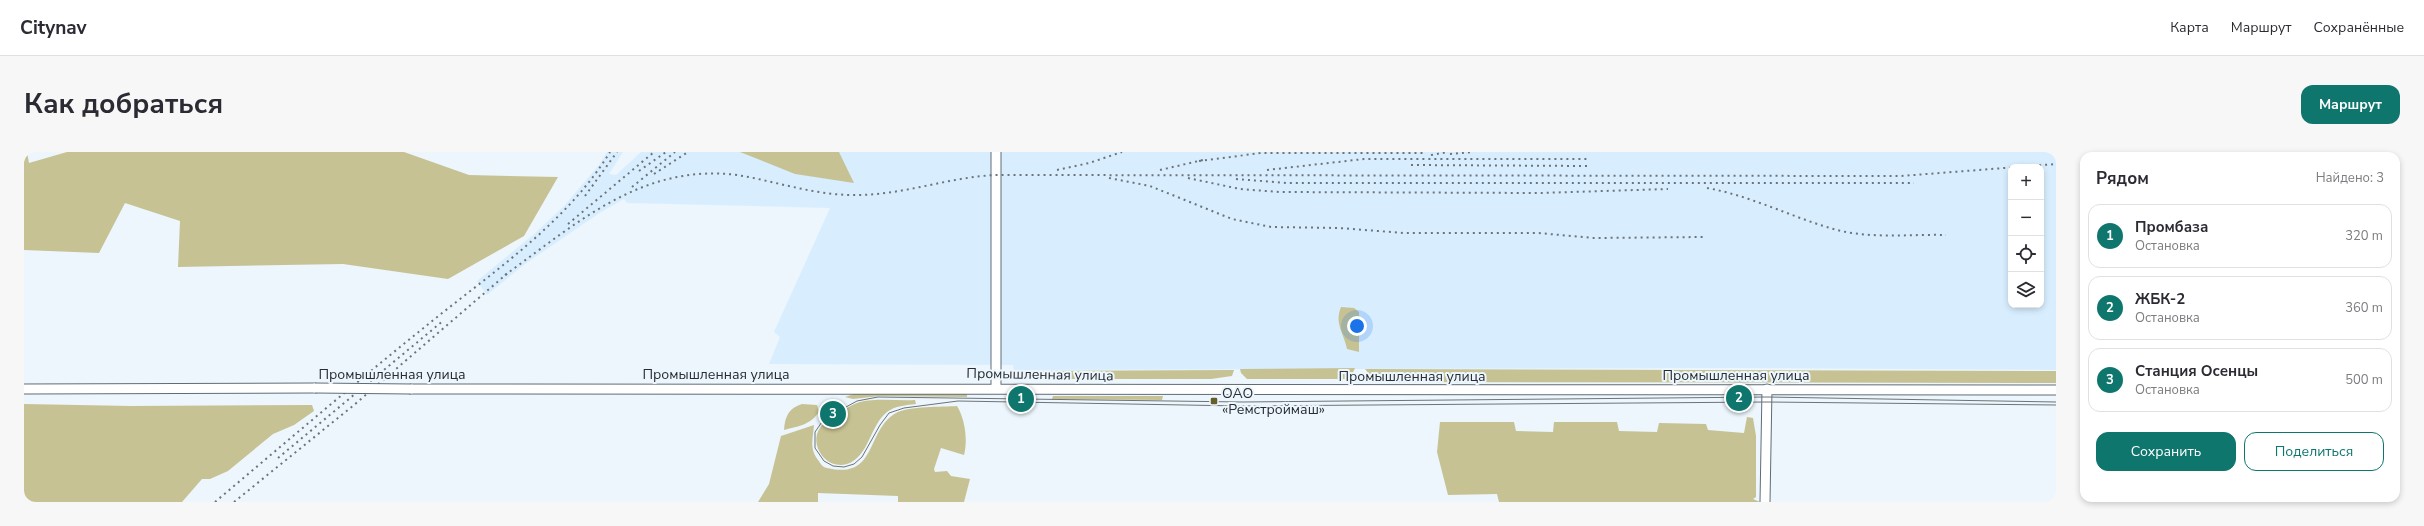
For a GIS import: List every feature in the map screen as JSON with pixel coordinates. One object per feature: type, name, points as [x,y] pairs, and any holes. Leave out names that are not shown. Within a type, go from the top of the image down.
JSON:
[{"type":"street","points":[[996,152],[996,388]]},
{"type":"street","name":"Промышленная улица","points":[[24,389],[996,388],[1212,390],[2056,390]]},
{"type":"street","points":[[1765,502],[1767,389]]},
{"type":"shaded area","points":[[24,152],[27,152],[29,163],[67,152],[404,152],[469,175],[558,177],[524,236],[448,279],[343,264],[178,267],[180,221],[125,203],[99,253],[24,250]]},
{"type":"shaded area","points":[[607,152],[623,152],[609,174],[616,175],[641,152],[2056,152],[2056,370],[1739,368],[1014,370],[1013,365],[769,364],[780,337],[774,332],[830,208],[627,203],[624,199],[601,212],[525,264],[487,295],[477,281],[533,235],[564,206],[599,165]]},
{"type":"shaded area","points":[[740,152],[839,152],[854,183],[795,174]]},
{"type":"shaded area","points":[[1341,307],[1354,308],[1359,312],[1359,352],[1347,349],[1339,324],[1339,313]]},
{"type":"shaded area","points":[[1355,368],[1350,379],[1247,379],[1241,373],[1240,369]]},
{"type":"shaded area","points":[[1365,369],[2056,371],[2056,383],[1376,382]]},
{"type":"shaded area","points":[[1234,370],[1232,376],[1211,379],[1013,379],[1013,371]]},
{"type":"shaded area","points":[[967,392],[967,397],[880,396],[853,399],[845,397],[857,393]]},
{"type":"shaded area","points":[[1053,396],[1163,396],[1162,400],[1052,399]]},
{"type":"shaded area","points":[[873,400],[915,400],[916,404],[897,407],[887,412],[881,418],[860,455],[847,464],[838,465],[830,462],[824,458],[819,451],[817,436],[820,428],[826,422],[851,406],[860,402]]},
{"type":"shaded area","points":[[24,404],[131,406],[312,405],[314,411],[294,425],[273,434],[228,471],[210,479],[202,479],[182,502],[24,502]]},
{"type":"shaded area","points":[[802,404],[817,405],[819,412],[812,420],[799,426],[784,430],[788,413]]},
{"type":"shaded area","points":[[957,406],[962,417],[965,430],[966,443],[964,455],[941,448],[934,469],[935,472],[947,471],[951,476],[970,479],[964,502],[898,502],[898,496],[818,493],[818,502],[758,502],[769,484],[781,436],[814,425],[812,439],[815,456],[825,468],[843,470],[855,467],[863,461],[879,431],[886,421],[896,413],[917,408]]},
{"type":"shaded area","points":[[1747,417],[1753,418],[1756,436],[1756,497],[1753,499],[1760,502],[1499,502],[1497,494],[1448,495],[1437,452],[1440,422],[1514,422],[1516,431],[1553,432],[1554,422],[1617,422],[1619,431],[1657,432],[1659,423],[1706,424],[1708,430],[1744,433]]},
{"type":"tram line","points":[[2056,402],[1767,397],[1242,402],[878,397],[857,401],[824,419],[815,432],[815,448],[824,461],[833,466],[844,467],[854,464],[862,457],[880,425],[889,413],[904,408],[958,401],[1241,406],[1767,402],[2056,405]]},
{"type":"railway","points":[[215,502],[373,369],[501,267],[550,225],[592,178],[610,152]]},
{"type":"railway","points":[[585,196],[617,152]]},
{"type":"railway","points":[[568,224],[654,152]]},
{"type":"railway","points":[[639,171],[666,152]]},
{"type":"railway","points":[[632,187],[675,152]]},
{"type":"railway","points":[[654,174],[688,152]]},
{"type":"railway","points":[[1057,170],[1089,163],[1122,152]]},
{"type":"railway","points":[[1431,155],[1448,152]]},
{"type":"railway","points":[[1450,154],[1474,152]]},
{"type":"railway","points":[[1199,161],[1261,153],[1423,153]]},
{"type":"railway","points":[[1267,170],[1364,159],[1587,159]]},
{"type":"railway","points":[[1160,170],[1203,160]]},
{"type":"railway","points":[[505,275],[558,236],[612,201],[641,188],[671,178],[703,174],[737,175],[823,193],[871,195],[907,190],[978,176],[996,175],[1901,176],[2056,164]]},
{"type":"railway","points":[[1411,165],[1587,166]]},
{"type":"railway","points":[[1109,178],[1150,186],[1232,219],[1271,227],[1339,228],[1404,233],[1538,233],[1594,238],[1703,237]]},
{"type":"railway","points":[[1188,178],[1240,189],[1279,192],[1539,193],[1668,189]]},
{"type":"railway","points":[[1236,179],[1287,183],[1914,183]]},
{"type":"railway","points":[[1707,188],[1740,196],[1821,225],[1850,233],[1878,235],[1946,235]]},
{"type":"railway","points":[[234,502],[354,405],[509,272]]},
{"type":"railway","points":[[278,458],[444,320]]},
{"type":"place","name":"ЖБК-2","points":[[1739,398]]},
{"type":"place","name":"Промбаза","points":[[1021,399]]},
{"type":"place","name":"ОАО «Ремстроймаш»","points":[[1214,401]]},
{"type":"place","name":"Станция Осенцы","points":[[833,414]]}]
